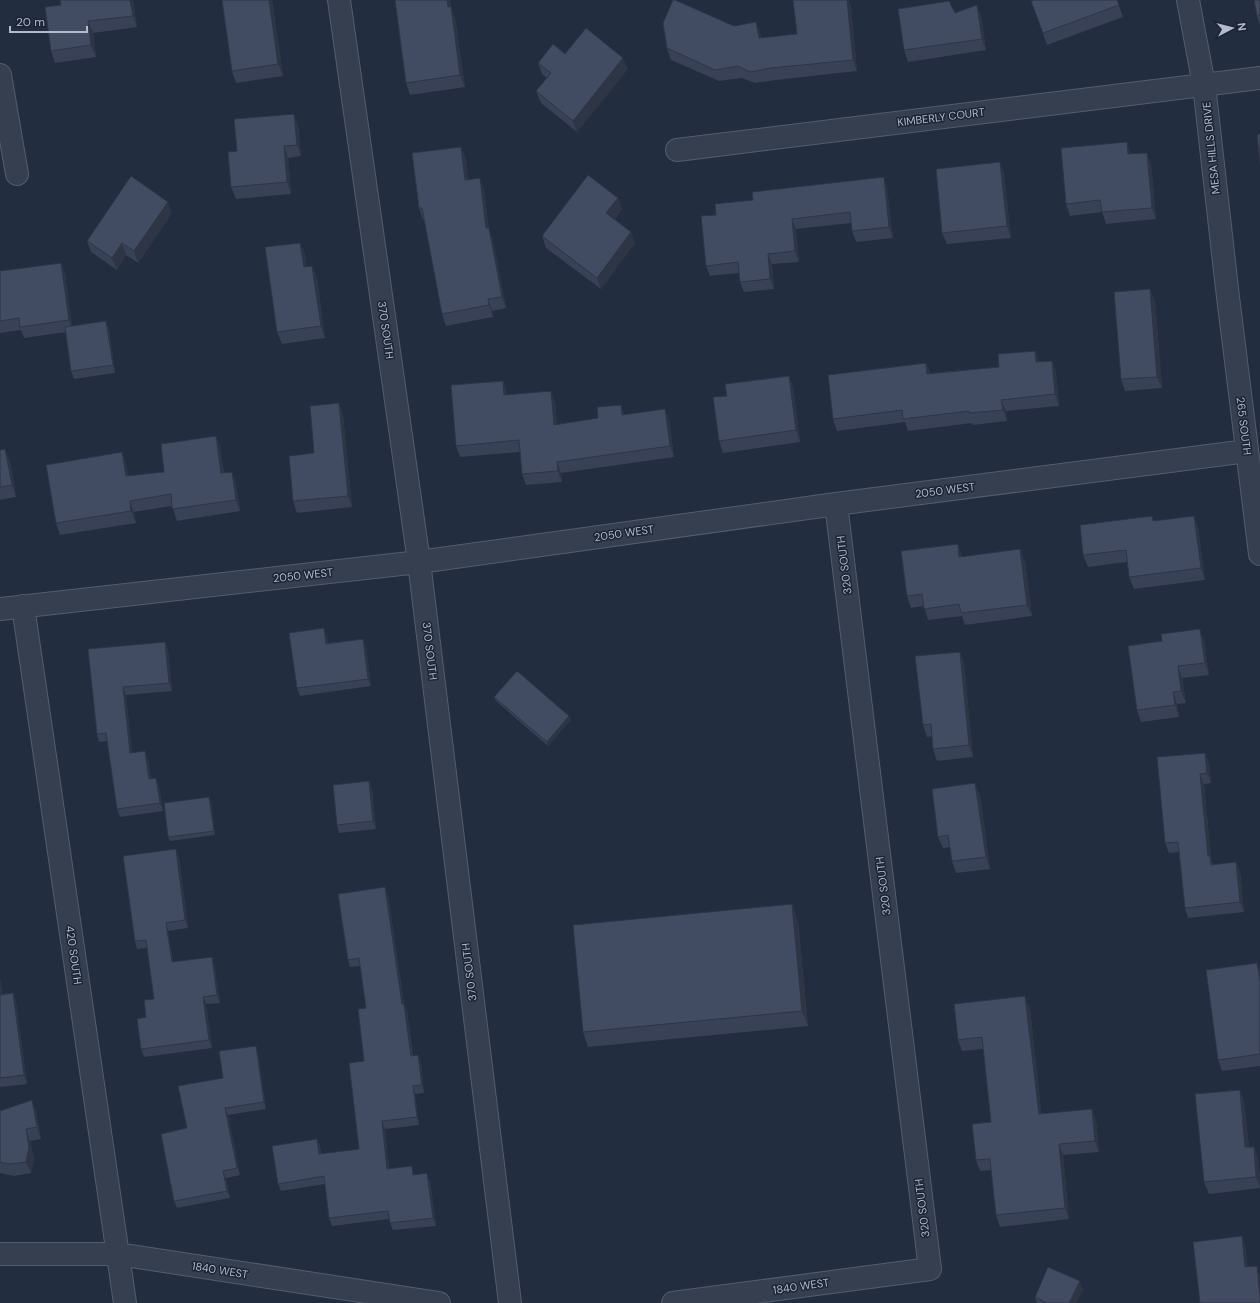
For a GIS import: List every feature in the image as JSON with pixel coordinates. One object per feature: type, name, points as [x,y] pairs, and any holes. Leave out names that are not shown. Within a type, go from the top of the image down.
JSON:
[{"type":"street","name":"370 SOUTH","points":[[339,0],[419,562],[510,1303]]},
{"type":"street","name":"MESA HILLS DRIVE","points":[[1188,0],[1204,85],[1228,298]]},
{"type":"street","points":[[0,76],[17,174]]},
{"type":"street","name":"KIMBERLY COURT","points":[[677,150],[1260,78]]},
{"type":"street","name":"265 SOUTH","points":[[1228,298],[1260,554]]},
{"type":"street","name":"2050 WEST","points":[[0,609],[419,562],[836,504],[1247,451]]},
{"type":"street","name":"320 SOUTH","points":[[836,504],[930,1269]]},
{"type":"street","name":"420 SOUTH","points":[[23,606],[125,1303]]},
{"type":"street","name":"1840 WEST","points":[[0,1254],[118,1254],[439,1303]]},
{"type":"street","name":"1840 WEST","points":[[673,1303],[930,1269]]},
{"type":"building","points":[[60,0],[130,0],[133,16],[88,21],[91,45],[51,51],[45,7],[61,5]]},
{"type":"building","points":[[222,0],[269,0],[278,64],[232,71]]},
{"type":"building","points":[[395,0],[447,0],[448,7],[451,6],[460,75],[406,83]]},
{"type":"building","points":[[673,0],[734,26],[756,22],[759,38],[797,34],[793,0],[847,0],[853,60],[771,68],[750,72],[738,66],[715,70],[667,48],[663,23]]},
{"type":"building","points":[[1117,0],[1119,5],[1043,33],[1031,1]]},
{"type":"building","points":[[1254,0],[1260,0],[1260,15],[1257,16]]},
{"type":"building","points":[[949,1],[955,13],[977,5],[982,39],[904,50],[898,9]]},
{"type":"building","points":[[586,28],[623,58],[573,121],[536,91],[551,73],[538,63],[553,44],[565,54]]},
{"type":"building","points":[[294,114],[297,145],[284,146],[287,182],[231,187],[228,152],[237,151],[234,119]]},
{"type":"building","points":[[1260,134],[1260,163],[1257,135]]},
{"type":"building","points":[[1127,142],[1128,154],[1147,153],[1152,208],[1102,212],[1100,200],[1066,204],[1061,148]]},
{"type":"building","points":[[461,147],[465,180],[480,178],[486,228],[489,228],[502,297],[488,299],[489,305],[442,314],[422,208],[419,208],[412,153]]},
{"type":"building","points":[[1000,162],[1007,226],[942,233],[936,169]]},
{"type":"building","points":[[588,175],[618,198],[606,213],[631,232],[597,278],[542,236]]},
{"type":"building","points":[[131,176],[168,202],[134,251],[122,243],[112,258],[87,241]]},
{"type":"building","points":[[884,177],[889,227],[852,231],[850,212],[792,219],[795,251],[768,254],[770,279],[740,282],[738,262],[706,266],[701,216],[716,215],[715,204],[753,200],[752,192]]},
{"type":"building","points":[[300,243],[304,267],[312,266],[321,326],[277,332],[265,247]]},
{"type":"building","points":[[61,263],[69,320],[20,327],[19,318],[0,321],[0,271]]},
{"type":"building","points":[[1150,289],[1157,377],[1121,379],[1114,292]]},
{"type":"building","points":[[106,321],[113,365],[71,371],[65,327]]},
{"type":"building","points":[[1035,351],[1036,362],[1052,361],[1055,394],[1001,400],[1003,410],[969,413],[969,411],[903,419],[902,410],[833,419],[828,375],[926,363],[927,374],[999,367],[998,354]]},
{"type":"building","points":[[789,376],[796,430],[719,441],[713,397],[727,396],[725,384]]},
{"type":"building","points":[[503,381],[504,395],[551,391],[554,425],[598,418],[597,407],[621,405],[622,415],[665,409],[670,446],[557,462],[558,471],[522,474],[519,440],[456,446],[451,385]]},
{"type":"building","points":[[339,403],[348,496],[293,501],[289,456],[314,453],[310,406]]},
{"type":"building","points":[[216,436],[221,473],[232,472],[236,500],[172,509],[171,494],[130,501],[131,511],[56,523],[46,465],[122,452],[126,476],[164,472],[161,444]]},
{"type":"building","points":[[5,449],[12,485],[0,487],[0,450]]},
{"type":"building","points":[[1152,516],[1153,521],[1194,516],[1201,568],[1129,577],[1126,550],[1083,555],[1080,525]]},
{"type":"building","points":[[958,544],[959,557],[1020,549],[1027,605],[961,613],[959,604],[924,609],[922,594],[907,596],[901,551]]},
{"type":"building","points":[[324,628],[326,644],[363,639],[368,679],[297,688],[289,633]]},
{"type":"building","points":[[1200,629],[1205,663],[1178,666],[1181,691],[1173,692],[1175,705],[1137,710],[1128,646],[1162,641],[1161,634]]},
{"type":"building","points":[[165,642],[169,683],[123,687],[130,753],[145,751],[149,779],[156,778],[160,803],[117,809],[106,733],[97,734],[88,649]]},
{"type":"building","points":[[960,652],[969,745],[933,749],[931,724],[923,725],[915,656]]},
{"type":"building","points":[[517,671],[569,716],[547,742],[494,697]]},
{"type":"building","points":[[1205,753],[1207,773],[1200,774],[1208,856],[1210,856],[1211,865],[1236,862],[1240,902],[1185,908],[1178,842],[1165,843],[1157,757]]},
{"type":"building","points":[[369,781],[373,821],[337,825],[333,785]]},
{"type":"building","points":[[975,783],[986,857],[952,861],[948,835],[938,837],[932,789]]},
{"type":"building","points":[[209,797],[214,831],[168,837],[164,803]]},
{"type":"building","points":[[176,849],[185,920],[166,923],[172,962],[212,957],[217,995],[203,997],[209,1040],[141,1049],[137,1019],[146,1017],[144,1000],[154,999],[146,940],[135,941],[123,856]]},
{"type":"building","points":[[385,887],[411,1056],[418,1055],[422,1085],[413,1086],[417,1117],[382,1121],[387,1169],[412,1166],[413,1175],[427,1173],[433,1218],[390,1223],[388,1211],[329,1218],[324,1176],[278,1184],[272,1146],[317,1139],[319,1154],[359,1149],[349,1063],[364,1061],[358,1009],[366,1008],[359,958],[348,960],[338,894]]},
{"type":"building","points":[[792,904],[802,1011],[583,1032],[573,925]]},
{"type":"building","points":[[1257,963],[1260,983],[1260,1054],[1218,1060],[1206,970]]},
{"type":"building","points":[[13,993],[24,1075],[0,1078],[0,995]]},
{"type":"building","points":[[1025,996],[1039,1114],[1092,1109],[1095,1141],[1059,1144],[1065,1208],[996,1215],[990,1159],[976,1160],[972,1124],[991,1122],[982,1037],[958,1040],[954,1004]]},
{"type":"building","points":[[256,1046],[264,1102],[225,1108],[237,1168],[223,1171],[227,1191],[174,1201],[161,1134],[187,1128],[178,1086],[223,1078],[219,1051]]},
{"type":"building","points":[[1240,1090],[1245,1147],[1254,1147],[1256,1177],[1204,1182],[1195,1094]]},
{"type":"building","points":[[32,1100],[37,1127],[26,1129],[29,1147],[26,1162],[10,1164],[0,1162],[0,1111]]},
{"type":"building","points":[[1242,1236],[1245,1267],[1257,1266],[1260,1303],[1200,1303],[1193,1242]]},
{"type":"building","points":[[1048,1267],[1080,1281],[1069,1303],[1047,1303],[1035,1297]]}]
